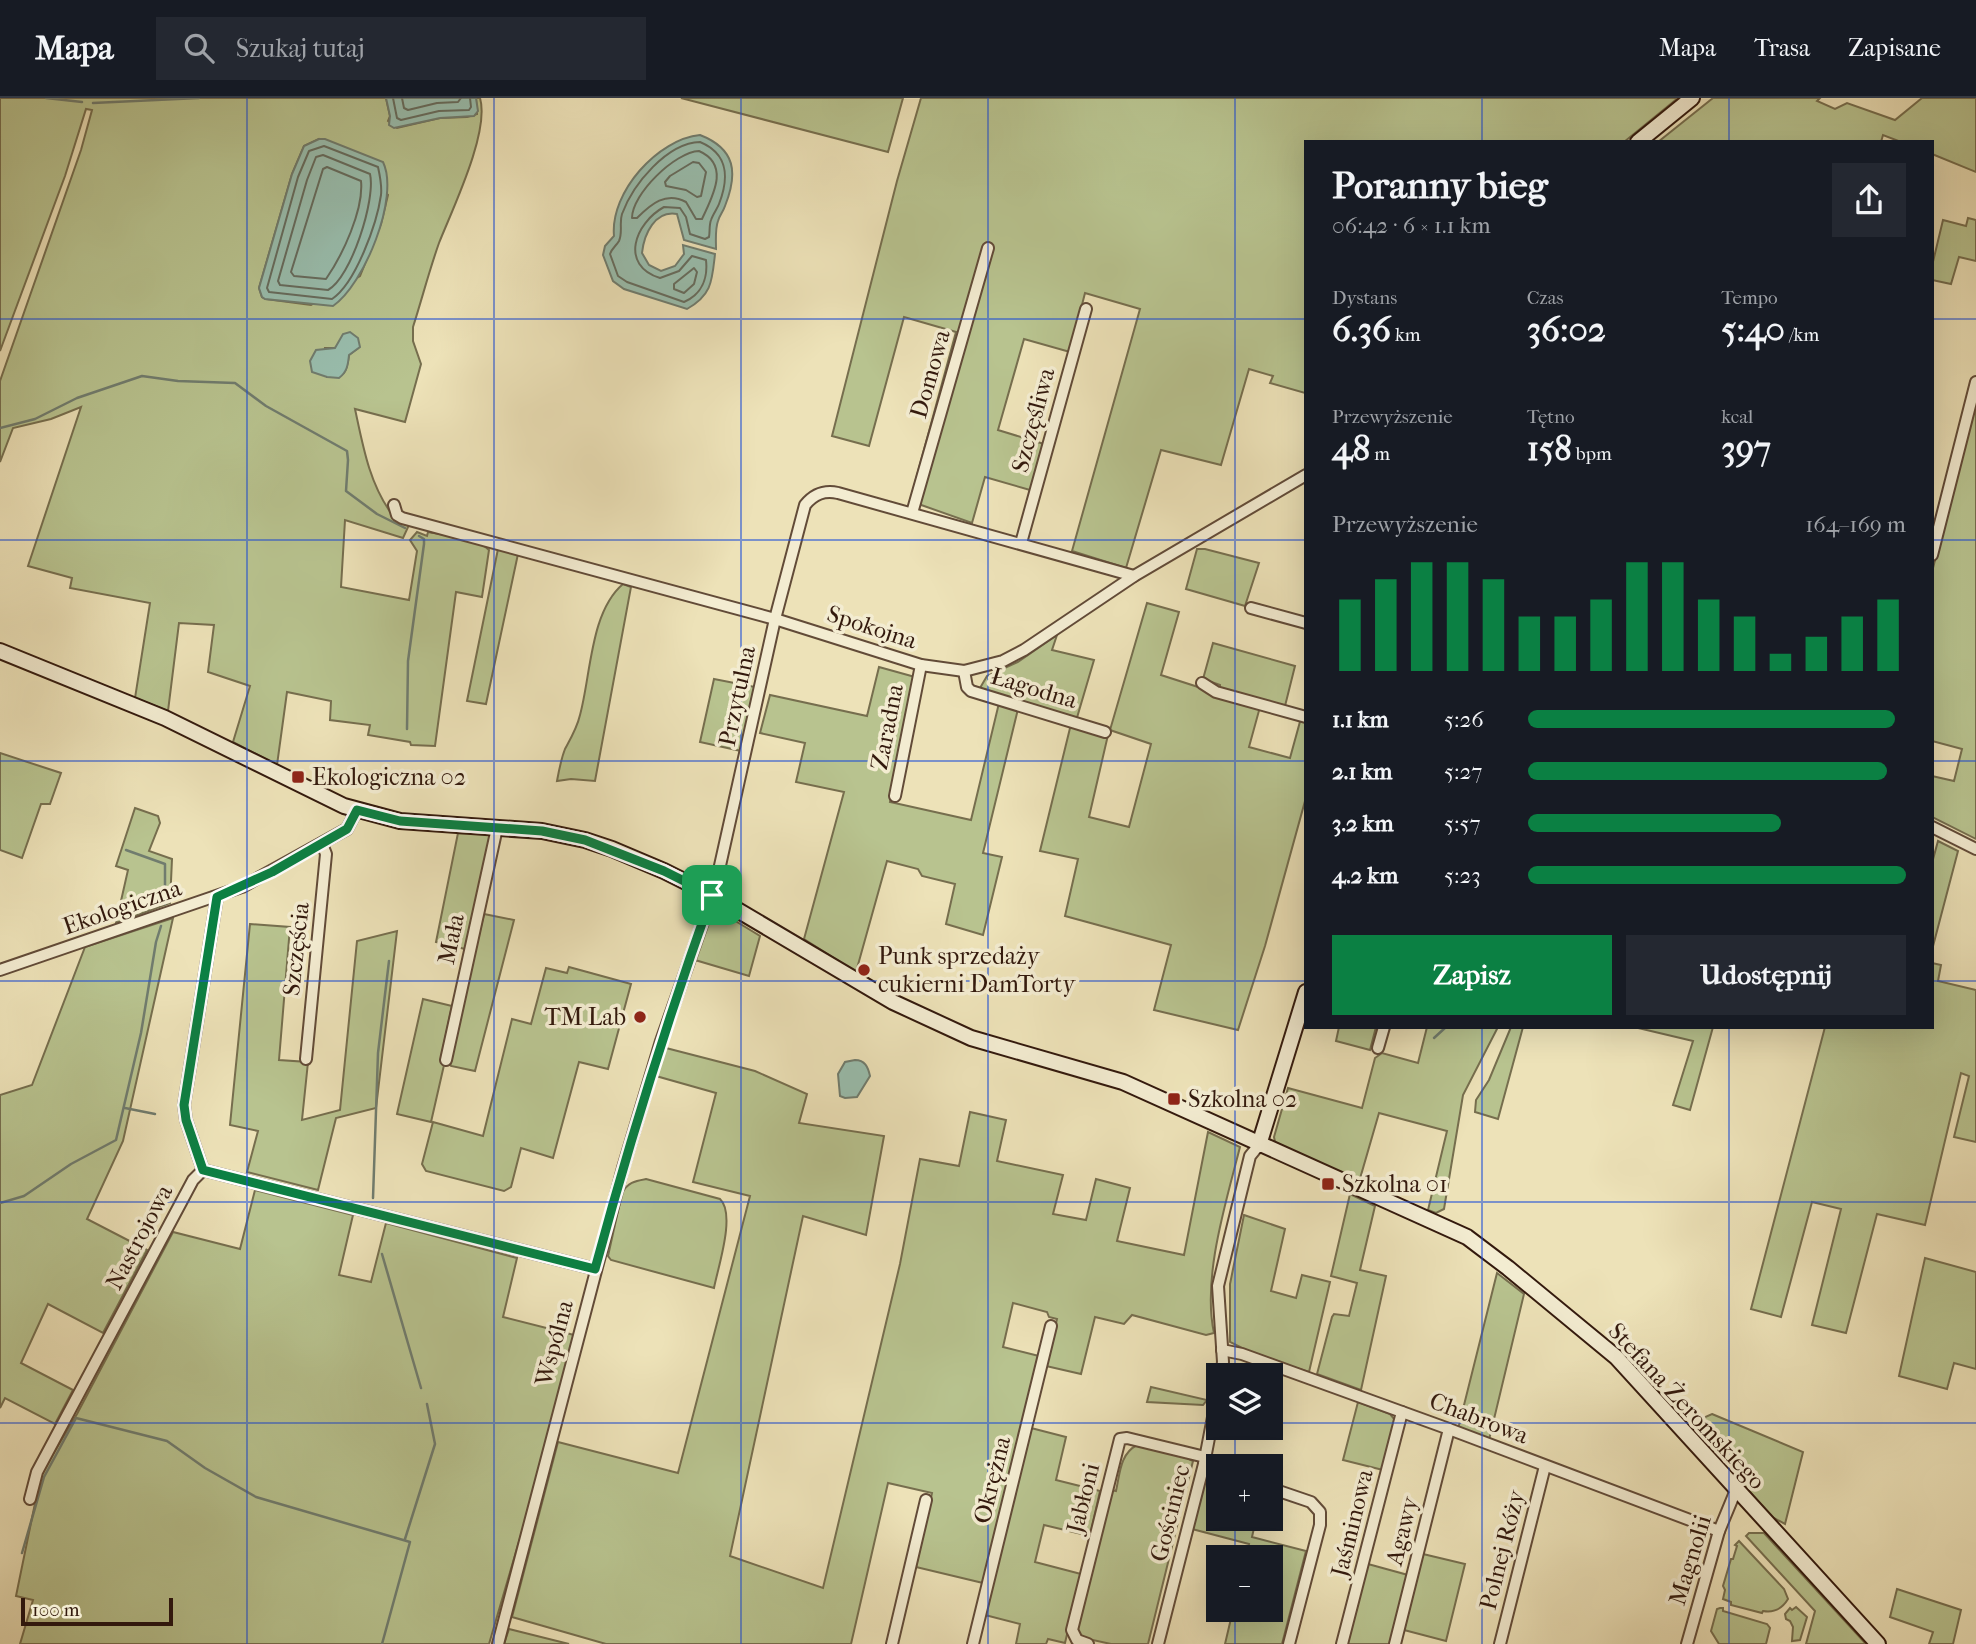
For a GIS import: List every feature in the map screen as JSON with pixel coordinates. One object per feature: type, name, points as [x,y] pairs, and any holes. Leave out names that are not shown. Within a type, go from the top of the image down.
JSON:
[{"type":"street","points":[[1640,140],[1692,98]]},
{"type":"street","name":"Domowa","points":[[912,513],[988,248]]},
{"type":"street","name":"Szczęśliwa","points":[[1021,543],[1086,309]]},
{"type":"street","points":[[1934,547],[1976,382]]},
{"type":"street","name":"Spokojna","points":[[394,505],[397,515],[402,518],[775,619],[921,665],[964,671],[1003,662],[1024,650],[1134,576],[1304,476]]},
{"type":"street","name":"Przytulna","points":[[712,895],[775,619],[805,506],[815,495],[830,491],[912,513]]},
{"type":"street","points":[[912,513],[1134,576]]},
{"type":"street","points":[[1251,608],[1304,621]]},
{"type":"street","name":"Stefana Żeromskiego","points":[[0,651],[165,718],[344,806],[400,821],[562,835],[597,843],[712,895],[893,1002],[971,1038],[1123,1082],[1447,1228],[1476,1244],[1508,1268],[1616,1357],[1878,1644]]},
{"type":"street","name":"Zaradna","points":[[895,796],[921,665]]},
{"type":"street","name":"Łagodna","points":[[964,671],[967,687],[971,691],[1105,732]]},
{"type":"street","points":[[1202,683],[1216,692],[1304,716]]},
{"type":"street","name":"Ekologiczna","points":[[0,970],[242,887],[347,829],[357,810]]},
{"type":"street","name":"Mała","points":[[446,1060],[497,828]]},
{"type":"street","points":[[1934,828],[1976,849]]},
{"type":"street","name":"Szczęścia","points":[[306,1059],[326,854],[322,844]]},
{"type":"street","name":"Wspólna","points":[[498,1644],[623,1167],[661,1041],[712,895]]},
{"type":"street","name":"Nastrojowa","points":[[30,1500],[37,1472],[63,1422],[193,1181],[203,1170],[186,1120],[184,1105],[217,897]]},
{"type":"street","points":[[1222,1363],[1217,1303],[1219,1273],[1250,1156],[1259,1145],[1304,999]]},
{"type":"street","points":[[1378,1048],[1383,1029]]},
{"type":"street","points":[[203,1170],[595,1269]]},
{"type":"street","name":"Okrężna","points":[[972,1644],[1051,1326]]},
{"type":"street","name":"Chabrowa","points":[[1222,1350],[1242,1354],[1449,1429],[1719,1531]]},
{"type":"street","name":"Jaśminowa","points":[[1342,1644],[1402,1412]]},
{"type":"street","name":"Agawy","points":[[1395,1644],[1449,1429]]},
{"type":"street","name":"Jabłoni","points":[[1088,1644],[1077,1640],[1072,1630],[1119,1441],[1127,1438],[1205,1461]]},
{"type":"street","name":"Gościniec","points":[[1158,1644],[1209,1440]]},
{"type":"street","name":"Polnej Róży","points":[[1500,1644],[1545,1466]]},
{"type":"street","name":"Magnolii","points":[[1687,1644],[1719,1531],[1735,1490]]},
{"type":"street","points":[[1283,1492],[1311,1502],[1320,1513],[1320,1525],[1289,1644]]},
{"type":"street","points":[[892,1644],[926,1500]]},
{"type":"green space","points":[[0,98],[386,98],[390,116],[388,121],[397,128],[440,118],[477,114],[476,98],[480,98],[482,113],[475,150],[439,243],[413,327],[413,341],[421,364],[405,422],[355,409],[377,489],[391,513],[409,525],[403,538],[345,520],[341,587],[409,600],[417,551],[410,540],[417,532],[427,536],[428,532],[461,538],[478,543],[489,550],[482,597],[456,592],[435,746],[411,745],[410,742],[368,735],[370,725],[330,720],[331,701],[287,692],[277,765],[233,742],[250,686],[208,672],[214,625],[179,623],[168,711],[135,698],[150,603],[70,588],[72,578],[28,566],[81,407],[51,419],[13,428],[0,462],[0,381],[81,150],[92,110],[86,109],[65,176],[0,351]],"holes":[[[319,139],[388,195],[381,224],[360,276],[311,305],[266,299],[262,297],[259,288],[292,174],[304,146]],[[339,344],[357,349],[349,355],[344,373],[327,377],[325,348],[335,348]]]},
{"type":"green space","points":[[681,98],[903,98],[888,152]]},
{"type":"green space","points":[[921,98],[1678,98],[1626,140],[1304,140],[1304,393],[1270,383],[1273,376],[1249,369],[1221,465],[1161,450],[1126,568],[1072,551],[1140,309],[1085,293],[1070,352],[1024,339],[998,430],[1044,444],[1030,490],[985,477],[972,523],[910,501],[956,332],[904,317],[869,446],[832,436]]},
{"type":"green space","points":[[1713,98],[1820,98],[1817,101],[1835,109],[1847,103],[1895,120],[1922,98],[1976,98],[1976,172],[1934,155],[1934,140],[1896,140],[1883,135],[1882,140],[1660,140]]},
{"type":"green space","points":[[1968,218],[1976,220],[1976,261],[1959,257],[1951,284],[1934,280],[1934,258],[1943,220],[1966,226]]},
{"type":"green space","points":[[1976,397],[1976,839],[1934,818],[1934,776],[1954,781],[1962,749],[1934,742],[1934,564]]},
{"type":"green space","points":[[498,549],[518,554],[486,704],[467,701]]},
{"type":"green space","points":[[1197,549],[1259,563],[1245,606],[1186,589]]},
{"type":"green space","points":[[623,584],[631,587],[595,781],[557,781],[564,753],[580,715],[598,627],[612,596]]},
{"type":"green space","points":[[1147,603],[1179,612],[1161,675],[1260,707],[1249,747],[1290,758],[1301,718],[1304,719],[1304,805],[1265,946],[1238,1030],[1154,1010],[1171,945],[1065,916],[1078,859],[1040,851],[1071,724],[1108,735],[1089,817],[1129,827],[1151,744],[1110,730]]},
{"type":"green space","points":[[1057,635],[1052,650],[1094,660],[1076,721],[980,688],[987,676],[1018,662]]},
{"type":"green space","points":[[1213,643],[1295,666],[1285,706],[1220,688],[1220,685],[1203,679]]},
{"type":"green space","points":[[879,667],[915,677],[890,802],[971,820],[999,703],[1018,709],[983,853],[1002,857],[983,935],[946,924],[955,884],[922,876],[918,869],[887,861],[856,972],[804,939],[844,792],[796,782],[805,743],[760,733],[770,695],[867,716]]},
{"type":"green space","points":[[714,679],[755,687],[741,751],[700,742]]},
{"type":"green space","points":[[0,753],[61,773],[50,804],[41,804],[22,858],[0,850]]},
{"type":"green space","points":[[135,808],[158,816],[160,823],[149,851],[172,859],[170,903],[116,923],[128,870],[116,866]]},
{"type":"green space","points":[[458,833],[492,834],[465,949],[436,942]]},
{"type":"green space","points":[[1938,841],[1958,851],[1934,942],[1934,856]]},
{"type":"green space","points":[[714,908],[760,936],[749,976],[695,960]]},
{"type":"green space","points":[[484,914],[514,920],[475,1071],[451,1066],[449,1060]]},
{"type":"green space","points":[[173,918],[123,1141],[87,1219],[147,1250],[103,1333],[48,1304],[21,1363],[73,1390],[55,1424],[5,1398],[0,1408],[0,1095],[32,1085],[85,947]]},
{"type":"green space","points":[[250,924],[290,927],[279,1060],[308,1062],[302,1120],[340,1110],[357,941],[397,931],[376,1108],[336,1118],[318,1190],[247,1172],[258,1131],[230,1125]]},
{"type":"green space","points":[[1934,963],[1941,965],[1938,981],[1976,990],[1976,1142],[1954,1137],[1969,1076],[1961,1073],[1925,1225],[1877,1214],[1846,1333],[1812,1325],[1841,1209],[1812,1202],[1781,1317],[1751,1309],[1824,1029],[1934,1029]]},
{"type":"green space","points":[[569,967],[631,984],[608,1069],[579,1062],[553,1158],[521,1148],[511,1187],[504,1191],[426,1171],[422,1164],[433,1122],[483,1136],[512,1019],[531,1024],[546,968],[567,973]]},
{"type":"green space","points":[[423,999],[452,1006],[441,1058],[444,1065],[431,1122],[397,1114]]},
{"type":"green space","points":[[1339,1029],[1375,1029],[1370,1050],[1336,1041]]},
{"type":"green space","points":[[1426,1029],[1497,1029],[1463,1095],[1444,1209],[1436,1213],[1428,1210],[1447,1131],[1379,1113],[1359,1182],[1284,1149],[1275,1142],[1274,1137],[1288,1088],[1362,1108],[1375,1058],[1382,1053],[1418,1063]]},
{"type":"green space","points":[[1510,1029],[1522,1029],[1498,1119],[1475,1112],[1476,1100],[1489,1080]]},
{"type":"green space","points":[[1642,1029],[1712,1029],[1690,1110],[1673,1105],[1693,1041]]},
{"type":"green space","points":[[666,1048],[755,1071],[807,1094],[799,1123],[884,1136],[866,1235],[803,1216],[730,1556],[823,1588],[900,1264],[920,1159],[959,1166],[970,1112],[1006,1120],[997,1161],[1063,1175],[1053,1214],[1086,1220],[1096,1179],[1130,1188],[1117,1241],[1184,1255],[1208,1132],[1240,1147],[1213,1264],[1211,1311],[1214,1333],[1206,1335],[1132,1315],[1124,1324],[1095,1317],[1081,1374],[1046,1366],[1057,1319],[1049,1317],[1047,1312],[1013,1303],[1003,1347],[1039,1356],[983,1583],[916,1567],[932,1493],[888,1483],[851,1644],[606,1644],[512,1617],[558,1442],[678,1473],[750,1196],[693,1182],[716,1093],[656,1076]]},
{"type":"green space","points":[[646,1179],[720,1199],[724,1206],[726,1228],[714,1288],[611,1260],[608,1256],[622,1193],[632,1183]]},
{"type":"green space","points":[[255,1190],[353,1215],[339,1275],[371,1282],[386,1223],[517,1258],[503,1317],[574,1335],[489,1644],[20,1644],[33,1600],[16,1596],[41,1474],[77,1414],[173,1232],[240,1249]]},
{"type":"green space","points":[[1350,1194],[1375,1206],[1360,1270],[1386,1276],[1361,1390],[1317,1374],[1332,1317],[1334,1314],[1349,1316],[1357,1283],[1331,1276]]},
{"type":"green space","points":[[1244,1215],[1285,1229],[1271,1291],[1296,1298],[1302,1275],[1330,1282],[1309,1372],[1256,1355],[1230,1342],[1230,1284]]},
{"type":"green space","points":[[1925,1258],[1976,1272],[1976,1369],[1954,1363],[1947,1389],[1899,1376]]},
{"type":"green space","points":[[1497,1273],[1524,1294],[1489,1440],[1458,1429]]},
{"type":"green space","points":[[1151,1387],[1206,1400],[1203,1405],[1147,1402]]},
{"type":"green space","points":[[1358,1402],[1390,1414],[1395,1420],[1383,1470],[1343,1460]]},
{"type":"green space","points":[[1712,1414],[1803,1452],[1785,1524],[1772,1517],[1695,1431],[1703,1418]]},
{"type":"green space","points":[[1031,1428],[1066,1437],[1056,1480],[1100,1491],[1090,1536],[1044,1525],[1035,1562],[1081,1574],[1065,1643],[1048,1639],[1046,1644],[1016,1644],[1020,1624],[985,1615]]},
{"type":"green space","points":[[1137,1445],[1193,1461],[1148,1644],[1111,1644],[1079,1637],[1077,1631],[1111,1490],[1116,1491],[1124,1459]]},
{"type":"green space","points":[[1206,1476],[1206,1531],[1253,1531],[1252,1537],[1283,1545],[1249,1545],[1192,1529]]},
{"type":"green space","points":[[1749,1533],[1764,1533],[1866,1644],[1806,1644],[1815,1611],[1746,1536]]},
{"type":"green space","points":[[1739,1541],[1784,1589],[1788,1599],[1777,1610],[1762,1613],[1731,1605],[1731,1602],[1723,1599],[1723,1586],[1737,1546],[1735,1545]]},
{"type":"green space","points":[[1283,1545],[1306,1551],[1282,1644],[1225,1644],[1230,1622],[1283,1622]]},
{"type":"green space","points":[[1423,1554],[1465,1564],[1446,1641],[1404,1630]]},
{"type":"green space","points":[[1368,1564],[1408,1575],[1390,1644],[1347,1644]]},
{"type":"green space","points":[[1897,1589],[1961,1610],[1953,1644],[1929,1644],[1933,1632],[1890,1617]]},
{"type":"green space","points":[[1796,1607],[1807,1617],[1800,1640],[1792,1641],[1793,1627],[1785,1614],[1790,1608],[1792,1610]]},
{"type":"green space","points":[[1723,1608],[1723,1611],[1767,1624],[1770,1628],[1766,1644],[1719,1644],[1711,1631],[1717,1609]]},
{"type":"green space","points":[[509,1629],[569,1644],[504,1644]]},
{"type":"water","points":[[386,98],[476,98],[478,111],[474,116],[440,118],[394,128],[389,125]]},
{"type":"water","points":[[700,135],[721,147],[731,163],[732,183],[717,224],[716,249],[684,240],[677,214],[669,214],[652,225],[645,238],[642,253],[649,265],[661,271],[675,266],[684,254],[683,245],[715,254],[706,293],[687,309],[624,289],[613,281],[603,255],[605,246],[614,236],[620,202],[640,170],[668,146]]},
{"type":"water","points":[[319,139],[383,162],[387,177],[387,196],[376,239],[356,280],[333,306],[265,299],[259,288],[292,174],[304,146]]},
{"type":"water","points":[[350,332],[358,338],[360,347],[349,355],[347,368],[342,376],[327,377],[312,372],[310,361],[316,350],[335,348],[343,334]]},
{"type":"water","points":[[855,1060],[866,1065],[870,1076],[857,1097],[845,1098],[840,1096],[838,1074],[845,1062]]},
{"type":"waterway","points":[[46,98],[82,102]]},
{"type":"waterway","points":[[93,103],[199,98]]},
{"type":"waterway","points":[[0,428],[35,419],[77,398],[142,376],[178,381],[235,383],[266,406],[347,451],[346,491],[377,514],[405,528]]},
{"type":"waterway","points":[[407,729],[408,661],[424,544],[424,539],[419,536]]},
{"type":"waterway","points":[[126,850],[165,864],[165,904]]},
{"type":"waterway","points":[[0,1203],[24,1196],[71,1164],[116,1140],[141,1033],[161,926]]},
{"type":"waterway","points":[[373,1198],[378,1053],[389,961]]},
{"type":"waterway","points":[[1434,1038],[1444,1029]]},
{"type":"waterway","points":[[125,1108],[155,1114]]},
{"type":"waterway","points":[[382,1254],[421,1388]]},
{"type":"waterway","points":[[405,1539],[435,1444],[427,1404]]},
{"type":"waterway","points":[[22,1553],[44,1477],[76,1418],[167,1441],[205,1468],[256,1497],[410,1542],[382,1644]]},
{"type":"place","name":"Ekologiczna 02","points":[[298,777]]},
{"type":"place","name":"Punk sprzedaży cukierni DamTorty","points":[[864,970]]},
{"type":"place","name":"TM Lab","points":[[640,1017]]},
{"type":"place","name":"Szkolna 02","points":[[1174,1099]]},
{"type":"place","name":"Szkolna 01","points":[[1328,1184]]},
{"type":"route","points":[[357,810],[400,821],[542,831],[585,840],[664,871],[712,895],[661,1041],[595,1269],[203,1170],[186,1120],[184,1105],[217,897],[272,872],[347,829],[357,810]]}]
